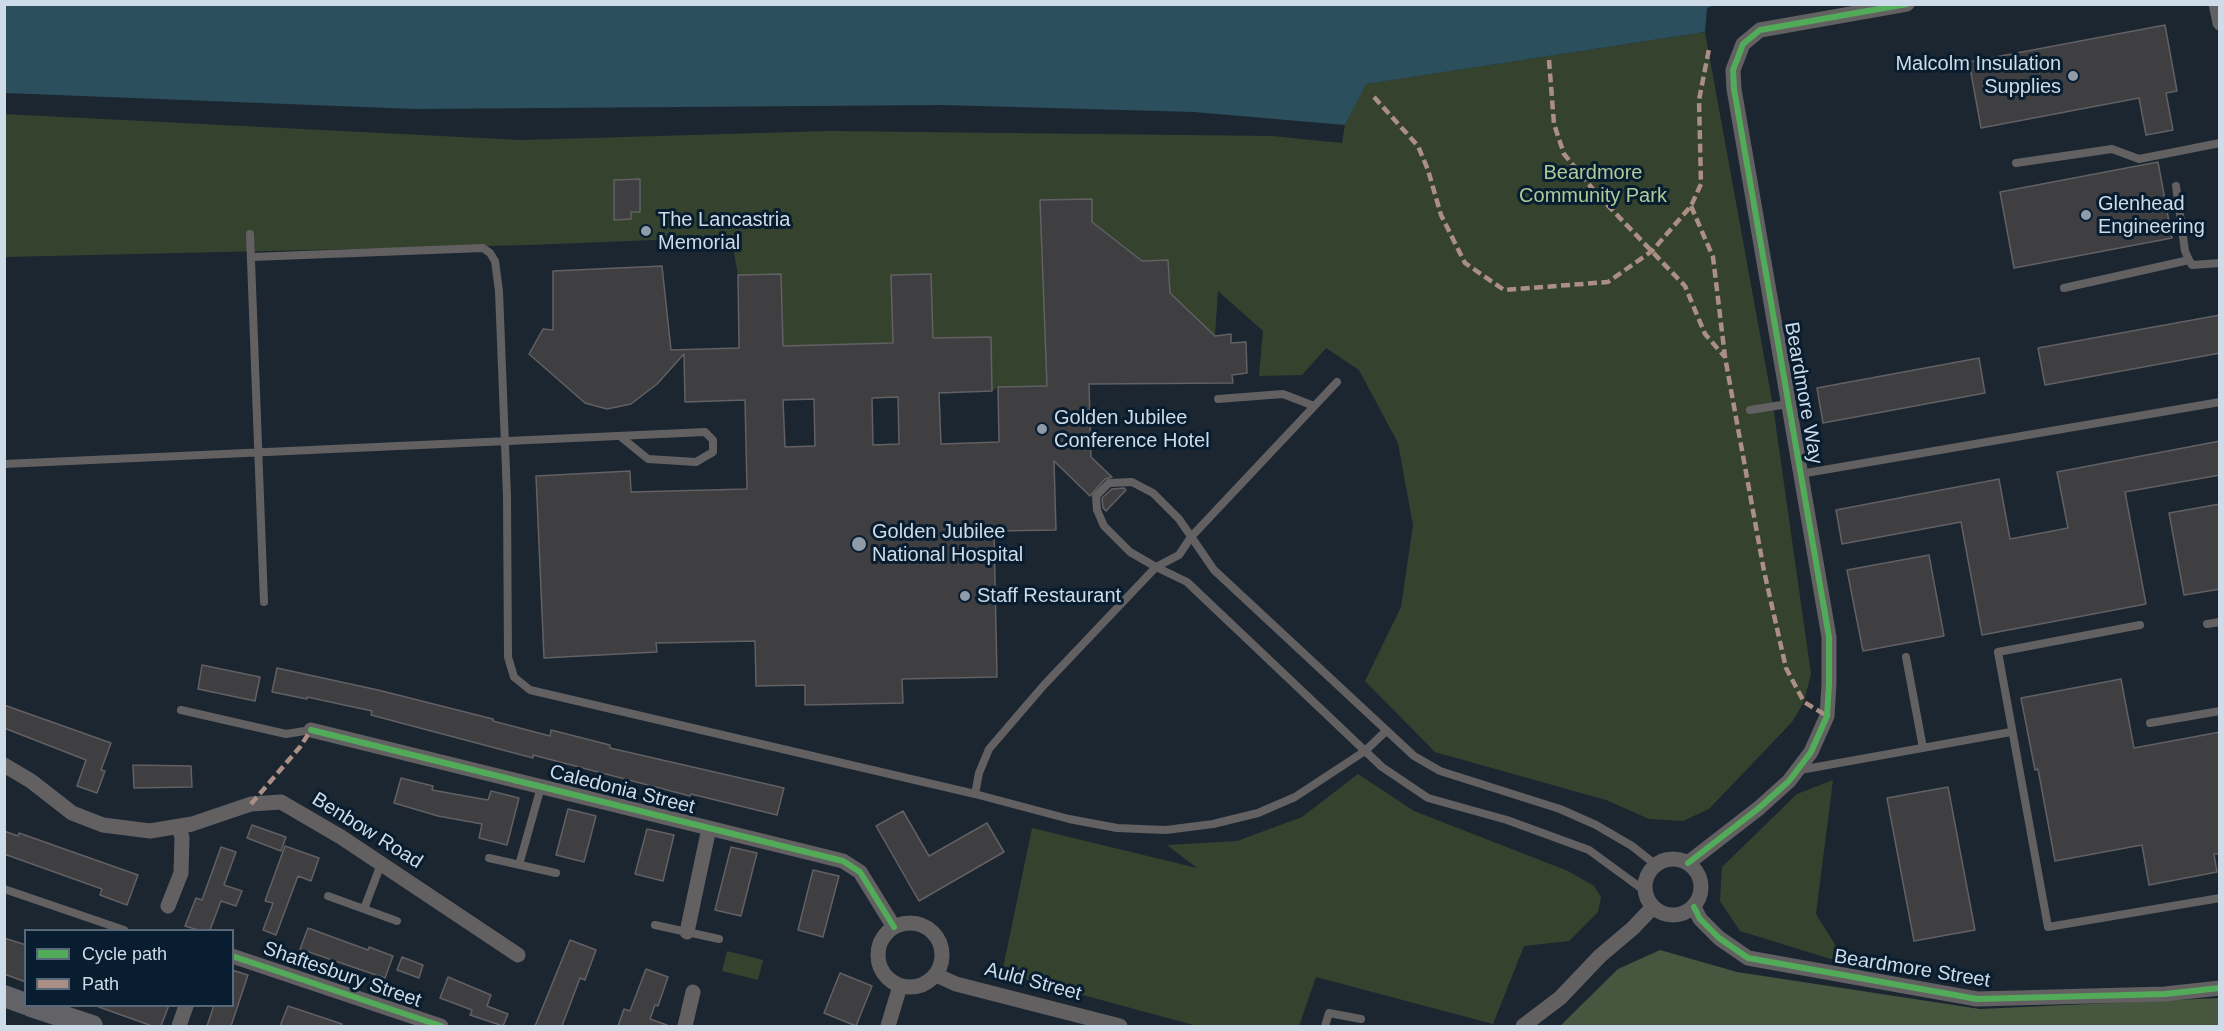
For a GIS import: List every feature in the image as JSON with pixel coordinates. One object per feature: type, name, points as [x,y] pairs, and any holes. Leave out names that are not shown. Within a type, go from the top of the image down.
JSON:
[{"type":"main road","points":[[4,996],[24,1003]]},
{"type":"main road","points":[[37,1007],[92,1026]]},
{"type":"street","name":"Beardmore Way","points":[[1688,863],[1759,808],[1789,781],[1811,752],[1827,717],[1829,684],[1828,637],[1734,89],[1733,70],[1736,57],[1743,45],[1760,30],[1907,4]]},
{"type":"street","points":[[2216,4],[2220,23]]},
{"type":"street","name":"Caledonia Street","points":[[311,730],[843,861],[860,872],[894,927]]},
{"type":"street","name":"Benbow Road","points":[[4,765],[31,781],[72,813],[103,825],[150,831],[179,826],[251,804],[281,802],[341,837],[518,955]]},
{"type":"street","points":[[168,906],[181,873],[182,838],[179,826]]},
{"type":"street","points":[[687,932],[710,828]]},
{"type":"street","points":[[1671,859],[1688,863],[1699,875],[1701,884],[1694,907],[1686,912],[1669,915],[1653,907],[1645,891],[1649,872],[1656,865],[1671,859]]},
{"type":"street","points":[[1523,1026],[1560,998],[1653,907]]},
{"type":"street","name":"Beardmore Street","points":[[1694,907],[1700,919],[1719,938],[1748,958],[1977,999],[2166,994],[2220,988]]},
{"type":"street","points":[[904,924],[926,927],[940,943],[941,965],[929,982],[910,988],[890,981],[883,973],[879,963],[880,943],[894,927],[904,924]]},
{"type":"street","name":"Shaftesbury Street","points":[[234,957],[441,1026]]},
{"type":"street","name":"Auld Street","points":[[936,975],[956,984],[1120,1026]]},
{"type":"street","points":[[888,1026],[900,986]]},
{"type":"street","points":[[685,1026],[693,992]]},
{"type":"street","points":[[179,1026],[185,1007]]},
{"type":"lane","points":[[2016,163],[2112,149],[2139,159],[2220,143]]},
{"type":"lane","points":[[2176,186],[2185,251],[2189,260],[2192,265],[2220,263]]},
{"type":"lane","points":[[250,234],[264,603]]},
{"type":"lane","points":[[252,257],[483,248],[490,253],[495,261],[499,291],[506,443],[508,657],[514,677],[530,690],[975,794],[1069,819],[1117,828],[1166,830],[1213,824],[1258,813],[1295,797],[1365,751],[1386,731]]},
{"type":"lane","points":[[2064,288],[2189,260]]},
{"type":"lane","points":[[975,794],[978,773],[989,749],[1073,653],[1156,567],[1179,555],[1191,537],[1337,382]]},
{"type":"lane","points":[[1218,399],[1283,394],[1314,406]]},
{"type":"lane","points":[[1800,474],[2220,402]]},
{"type":"lane","points":[[1750,410],[1788,404]]},
{"type":"lane","points":[[4,464],[506,443],[705,432],[713,440],[712,452],[696,462],[648,459],[621,437]]},
{"type":"lane","points":[[1645,891],[1589,850],[1506,820],[1428,798],[1382,767],[1187,582],[1130,552],[1104,526],[1097,510],[1096,496],[1109,483],[1132,482],[1153,493],[1179,519],[1214,570],[1414,756],[1440,771],[1560,809],[1596,825],[1632,846],[1656,865]]},
{"type":"lane","points":[[2207,624],[2220,622]]},
{"type":"lane","points":[[2140,625],[1998,652],[2048,927],[2220,898]]},
{"type":"lane","points":[[1906,657],[1923,748]]},
{"type":"lane","points":[[181,710],[286,734],[311,730]]},
{"type":"lane","points":[[2150,723],[2220,711]]},
{"type":"lane","points":[[1797,770],[2012,732]]},
{"type":"lane","points":[[519,865],[541,787]]},
{"type":"lane","points":[[489,858],[556,873]]},
{"type":"lane","points":[[364,909],[381,864]]},
{"type":"lane","points":[[4,889],[121,929]]},
{"type":"lane","points":[[328,896],[397,921]]},
{"type":"lane","points":[[655,925],[719,939]]},
{"type":"lane","points":[[1326,1026],[1329,1013],[1361,1018]]},
{"type":"green space","name":"Beardmore Community Park","points":[[1705,32],[1773,406],[1811,674],[1804,702],[1792,722],[1709,809],[1683,821],[1649,819],[1606,800],[1435,752],[1365,681],[1401,607],[1413,525],[1398,443],[1359,370],[1326,348],[1302,375],[1259,376],[1263,331],[1218,291],[1215,336],[1170,293],[1168,260],[1142,261],[1092,222],[1092,199],[1040,201],[1047,386],[998,387],[992,391],[990,337],[933,338],[931,274],[891,275],[893,343],[783,346],[781,274],[738,275],[731,237],[528,245],[5,257],[4,114],[521,140],[829,131],[1272,136],[1342,143],[1345,125],[1365,84]]},
{"type":"green space","points":[[1358,774],[1414,811],[1568,871],[1594,886],[1601,897],[1598,912],[1569,941],[1524,946],[1493,1024],[1316,977],[1299,1026],[1197,1026],[1002,973],[1032,828],[1197,868],[1167,845],[1237,841],[1302,817]]},
{"type":"green space","points":[[1833,780],[1816,914],[1847,964],[1740,931],[1720,901],[1722,867],[1797,794]]},
{"type":"green space","points":[[1660,950],[1737,972],[1980,1009],[2220,998],[2219,1026],[1560,1026],[1618,969]]},
{"type":"green space","points":[[727,951],[763,960],[758,980],[722,971]]},
{"type":"water","points":[[5,4],[1715,5],[1707,8],[1705,32],[1366,84],[1345,125],[1194,112],[943,105],[415,109],[5,93]]},
{"type":"building","name":"Malcolm Insulation Supplies","points":[[2165,25],[2177,91],[2166,93],[2173,130],[2146,135],[2139,98],[1981,128],[1969,62]]},
{"type":"building","name":"Glenhead Engineering","points":[[2158,162],[2172,238],[2014,268],[2000,192]]},
{"type":"building","points":[[640,179],[640,212],[631,212],[631,219],[614,220],[614,180]]},
{"type":"building","points":[[1092,199],[1092,222],[1142,261],[1168,260],[1170,293],[1215,336],[1231,334],[1231,343],[1246,342],[1247,373],[1232,375],[1233,383],[1089,384],[1091,457],[1112,477],[1105,479],[1090,496],[1054,461],[1056,530],[994,531],[997,677],[902,679],[903,703],[805,705],[805,685],[756,686],[755,641],[656,643],[657,652],[544,658],[536,476],[630,471],[631,492],[747,489],[745,400],[685,402],[684,354],[657,384],[631,404],[607,409],[585,403],[529,354],[543,329],[553,330],[553,271],[662,266],[671,350],[739,348],[738,275],[781,274],[783,346],[893,343],[891,275],[931,274],[933,338],[991,337],[992,391],[939,393],[941,444],[999,442],[998,387],[1047,386],[1040,200]],"holes":[[[898,397],[899,444],[873,445],[872,398]],[[814,399],[815,446],[785,447],[783,400]]]},
{"type":"building","points":[[2220,315],[2220,353],[2045,385],[2038,348]]},
{"type":"building","points":[[1979,358],[1985,393],[1823,423],[1817,388]]},
{"type":"building","points":[[2220,441],[2220,475],[2125,492],[2146,604],[1982,635],[1961,522],[1842,544],[1836,510],[1999,479],[2010,539],[2068,528],[2057,472]]},
{"type":"building","points":[[1124,488],[1126,490],[1106,511],[1103,508],[1102,498],[1112,489]]},
{"type":"building","points":[[2220,504],[2220,589],[2184,595],[2169,513]]},
{"type":"building","points":[[1929,555],[1944,636],[1863,651],[1847,570]]},
{"type":"building","points":[[202,665],[260,677],[255,701],[198,689]]},
{"type":"building","points":[[277,668],[378,690],[550,736],[551,730],[610,745],[610,748],[784,788],[777,815],[691,794],[690,796],[533,755],[533,758],[371,715],[372,711],[272,692]]},
{"type":"building","points":[[2121,679],[2134,748],[2220,732],[2220,854],[2214,854],[2217,872],[2149,885],[2142,845],[2055,861],[2038,769],[2035,770],[2021,698]]},
{"type":"building","points":[[4,705],[111,743],[101,770],[105,771],[97,793],[77,786],[86,760],[4,728]]},
{"type":"building","points":[[133,765],[191,766],[192,787],[134,788]]},
{"type":"building","points":[[401,778],[433,786],[432,790],[488,800],[491,791],[519,798],[507,845],[479,838],[482,824],[438,816],[394,803]]},
{"type":"building","points":[[1948,787],[1975,930],[1914,941],[1887,798]]},
{"type":"building","points":[[568,809],[596,816],[584,862],[556,855]]},
{"type":"building","points":[[903,811],[929,856],[987,823],[1004,852],[919,901],[876,826]]},
{"type":"building","points":[[252,825],[286,837],[281,851],[247,838]]},
{"type":"building","points":[[647,829],[674,835],[663,881],[635,874]]},
{"type":"building","points":[[4,831],[18,836],[19,833],[138,875],[127,905],[100,895],[102,889],[4,854]]},
{"type":"building","points":[[285,846],[319,858],[311,881],[298,876],[276,935],[263,930],[273,903],[265,901]]},
{"type":"building","points":[[221,847],[236,852],[224,885],[242,891],[236,906],[221,901],[210,929],[195,929],[185,926],[196,898],[202,900]]},
{"type":"building","points":[[731,847],[757,853],[741,916],[715,910]]},
{"type":"building","points":[[813,870],[839,876],[823,937],[798,930]]},
{"type":"building","points":[[308,928],[368,950],[369,947],[393,956],[385,978],[300,949]]},
{"type":"building","points":[[4,938],[24,944],[24,981],[4,974]]},
{"type":"building","points":[[570,940],[596,950],[585,980],[580,978],[562,1026],[535,1026]]},
{"type":"building","points":[[402,957],[423,965],[419,978],[397,970]]},
{"type":"building","points":[[646,969],[668,977],[658,1006],[655,1005],[650,1019],[667,1026],[618,1026],[624,1009],[630,1011]]},
{"type":"building","points":[[234,971],[248,975],[231,1026],[207,1026],[213,1007],[234,1007]]},
{"type":"building","points":[[840,973],[872,986],[856,1026],[824,1013]]},
{"type":"building","points":[[448,977],[491,995],[487,1006],[508,1014],[503,1026],[470,1015],[472,1010],[440,998]]},
{"type":"building","points":[[288,1006],[342,1024],[341,1026],[280,1026]]},
{"type":"building","points":[[99,1007],[168,1007],[161,1026],[152,1026]]},
{"type":"marked path","points":[[1374,97],[1418,146],[1428,170],[1441,215],[1465,263],[1504,290],[1608,282],[1652,251],[1691,206],[1701,184],[1699,100],[1709,49]]},
{"type":"marked path","points":[[1549,60],[1554,124],[1564,154],[1596,193],[1685,286],[1705,334],[1725,357]]},
{"type":"marked path","points":[[1691,206],[1713,257],[1725,357],[1764,571],[1786,668],[1804,702],[1827,716]]},
{"type":"marked path","points":[[251,804],[300,747],[311,730]]},
{"type":"cycle path","points":[[1688,863],[1759,808],[1789,781],[1811,752],[1827,716],[1829,684],[1829,637],[1734,89],[1733,70],[1743,44],[1760,30],[1907,4]]},
{"type":"cycle path","points":[[311,730],[843,861],[860,872],[894,927]]},
{"type":"cycle path","points":[[1694,907],[1700,919],[1719,938],[1748,958],[1977,999],[2165,994],[2220,988]]},
{"type":"cycle path","points":[[234,957],[441,1026]]},
{"type":"place","name":"Malcolm Insulation Supplies","points":[[2073,76]]},
{"type":"place","name":"Glenhead Engineering","points":[[2086,215]]},
{"type":"place","name":"The Lancastria Memorial","points":[[646,231]]},
{"type":"place","name":"Golden Jubilee Conference Hotel","points":[[1042,429]]},
{"type":"place","name":"Golden Jubilee National Hospital","points":[[859,544]]},
{"type":"place","name":"Staff Restaurant","points":[[965,596]]}]
